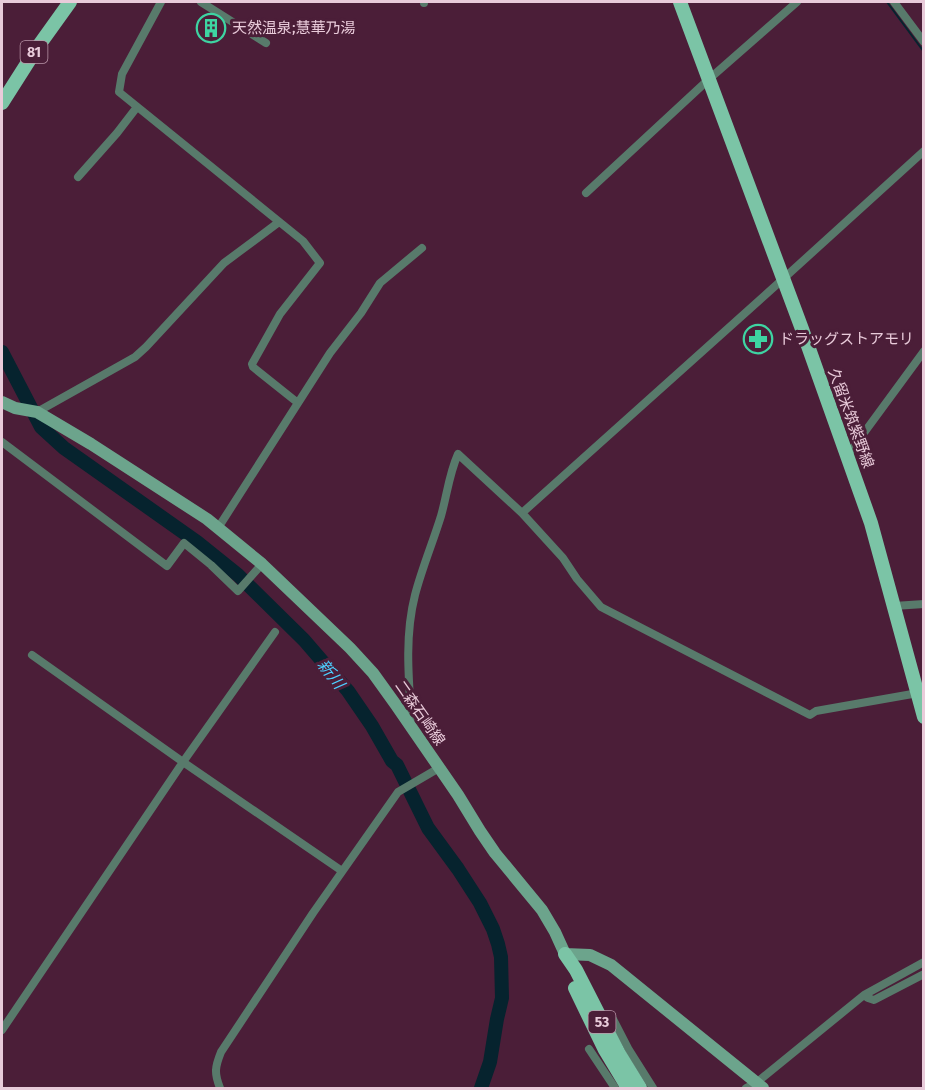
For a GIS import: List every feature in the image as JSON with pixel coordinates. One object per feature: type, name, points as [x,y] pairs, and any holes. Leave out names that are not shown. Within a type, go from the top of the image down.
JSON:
[{"type":"main road","name":"81","points":[[2,103],[70,2]]},
{"type":"main road","name":"久留米筑紫野線","points":[[680,2],[872,523],[894,606],[915,670],[924,717]]},
{"type":"main road","name":"二森石崎線","points":[[2,403],[37,412],[91,444],[218,528],[262,564],[362,660],[435,761],[495,853],[542,910],[565,954]]},
{"type":"main road","points":[[565,954],[590,955],[611,966],[755,1087]]},
{"type":"main road","name":"53","points":[[565,954],[568,973],[605,1050],[628,1089]]},
{"type":"main road","name":"53","points":[[565,954],[576,970],[619,1054],[640,1089]]},
{"type":"street","points":[[161,2],[122,74],[119,92],[303,241],[320,263],[280,314],[252,364],[298,403]]},
{"type":"street","points":[[201,2],[266,43]]},
{"type":"street","points":[[586,193],[708,80],[797,2]]},
{"type":"street","points":[[894,2],[924,42]]},
{"type":"street","points":[[78,177],[117,134],[137,107]]},
{"type":"street","points":[[522,513],[924,150]]},
{"type":"street","points":[[37,412],[135,357],[224,263],[279,222]]},
{"type":"street","points":[[218,528],[330,353],[361,313],[380,283],[422,248]]},
{"type":"street","points":[[847,456],[924,351]]},
{"type":"street","points":[[2,442],[167,566],[184,543],[238,591],[262,564]]},
{"type":"street","points":[[412,728],[407,660],[409,627],[415,595],[442,513],[449,480],[458,454],[522,513],[563,558],[577,579],[601,607],[810,715],[816,711],[918,693]]},
{"type":"street","points":[[894,606],[924,604]]},
{"type":"street","points":[[2,1030],[183,762],[275,632]]},
{"type":"street","points":[[32,655],[342,871]]},
{"type":"street","points":[[220,1089],[215,1073],[221,1052],[313,913],[398,792],[439,768]]},
{"type":"street","points":[[755,1087],[864,995],[924,962]]},
{"type":"street","points":[[864,995],[874,1000],[924,974]]},
{"type":"street","points":[[612,1019],[653,1089]]},
{"type":"street","points":[[590,1049],[615,1089]]},
{"type":"waterway","points":[[887,2],[924,52]]},
{"type":"waterway","name":"新川","points":[[2,352],[41,427],[64,448],[197,542],[238,575],[304,640],[348,691],[372,726],[392,761],[397,765],[428,828],[480,903],[498,944],[501,957],[502,998],[490,1062],[481,1088]]},
{"type":"place","name":"天然温泉;慧華乃湯","points":[[211,28]]},
{"type":"place","name":"ドラッグストアモリ","points":[[758,339]]}]
